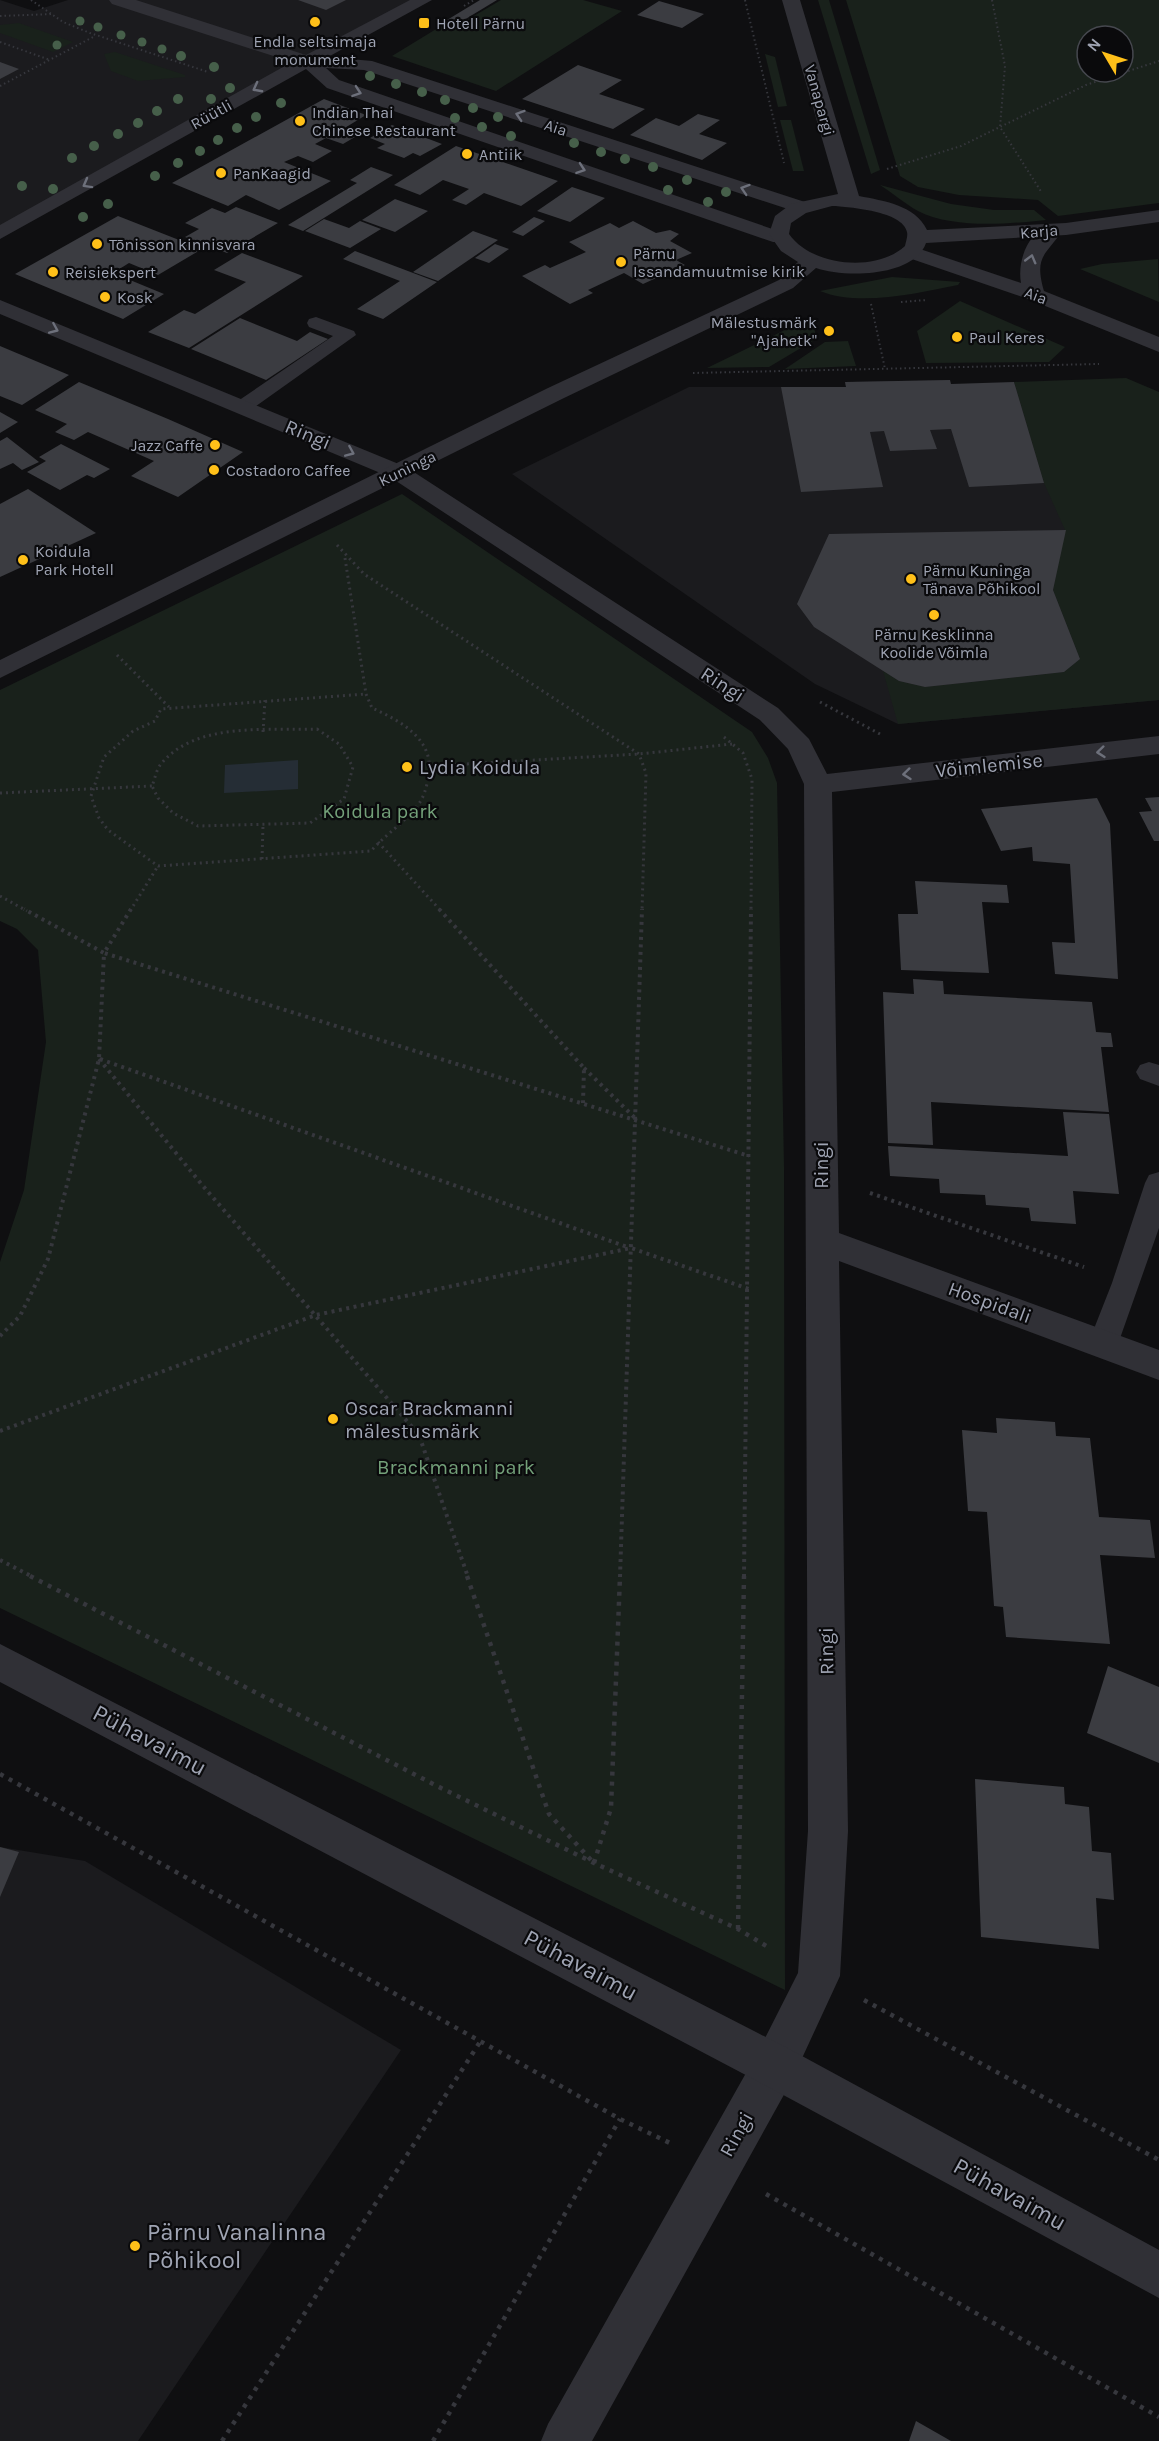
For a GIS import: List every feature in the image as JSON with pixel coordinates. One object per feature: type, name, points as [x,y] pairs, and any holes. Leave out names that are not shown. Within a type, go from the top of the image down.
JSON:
[{"type":"street","name":"Aia","points":[[118,0],[308,61],[366,65],[801,207]]},
{"type":"street","name":"Rüütli","points":[[0,232],[308,61],[423,0]]},
{"type":"street","name":"Vanapargi","points":[[791,0],[850,200]]},
{"type":"street","name":"Aia","points":[[308,61],[333,84],[780,238]]},
{"type":"street","points":[[832,200],[850,200],[890,208],[910,222],[914,245],[896,261],[876,267],[853,269],[811,262],[791,251],[780,238],[778,229],[782,221],[801,207],[832,200]]},
{"type":"street","name":"Karja","points":[[914,245],[1159,216]]},
{"type":"street","points":[[1035,295],[1028,262],[1033,250],[1053,230]]},
{"type":"street","name":"Aia","points":[[914,245],[1159,345]]},
{"type":"street","name":"Kuninga","points":[[0,670],[398,472],[786,284],[811,262]]},
{"type":"street","name":"Ringi","points":[[0,306],[398,472],[769,714],[800,745],[818,784],[828,1831],[819,1976],[774,2066],[565,2441]]},
{"type":"street","name":"Võimlemise","points":[[818,784],[1159,746]]},
{"type":"street","name":"Hospidali","points":[[821,1239],[1159,1365]]},
{"type":"street","name":"Pühavaimu","points":[[0,1662],[774,2066],[1159,2275]]},
{"type":"lane","points":[[242,407],[347,335],[316,323]]},
{"type":"lane","points":[[1102,1344],[1127,1282],[1159,1183]]},
{"type":"path","points":[[31,0],[35,2]]},
{"type":"path","points":[[745,0],[784,164]]},
{"type":"path","points":[[992,0],[1005,66],[1000,127],[1044,195]]},
{"type":"path","points":[[0,16],[54,14]]},
{"type":"path","points":[[0,86],[96,36]]},
{"type":"path","points":[[0,42],[50,60]]},
{"type":"path","points":[[887,169],[962,146],[1086,85],[1159,61]]},
{"type":"path","points":[[894,302],[937,299]]},
{"type":"path","points":[[863,304],[877,303]]},
{"type":"path","points":[[871,304],[885,369]]},
{"type":"path","points":[[691,374],[1110,363]]},
{"type":"path","points":[[336,543],[345,556],[364,574],[639,754],[646,772],[611,1808],[594,1863]]},
{"type":"path","points":[[345,556],[366,694],[372,708],[403,722],[422,739],[431,756],[431,774],[422,800],[371,851],[158,866],[108,831],[99,818],[91,796],[104,757],[116,743],[133,731],[155,721],[161,709],[366,694]]},
{"type":"path","points":[[114,653],[169,707]]},
{"type":"path","points":[[262,732],[265,700]]},
{"type":"path","points":[[819,701],[882,736]]},
{"type":"path","points":[[317,729],[339,744],[353,767],[344,799],[310,823],[198,826],[173,813],[158,798],[152,786],[160,765],[190,742],[211,734],[317,729]]},
{"type":"path","points":[[715,729],[743,753],[752,779],[749,1289],[738,1929]]},
{"type":"path","points":[[431,766],[639,754],[732,744]]},
{"type":"path","points":[[0,793],[152,786]]},
{"type":"path","points":[[262,859],[263,825]]},
{"type":"path","points":[[378,842],[584,1068],[636,1120]]},
{"type":"path","points":[[0,1336],[20,1316],[48,1259],[99,1059],[104,953],[158,866]]},
{"type":"path","points":[[0,896],[104,953],[749,1156]]},
{"type":"path","points":[[99,1059],[749,1289]]},
{"type":"path","points":[[99,1059],[203,1186],[419,1435],[549,1814],[594,1863]]},
{"type":"path","points":[[583,1103],[584,1068]]},
{"type":"path","points":[[821,1176],[1127,1282]]},
{"type":"path","points":[[0,1431],[316,1315],[631,1248]]},
{"type":"path","points":[[0,1560],[426,1780],[594,1863],[738,1929],[819,1976],[1159,2160]]},
{"type":"path","points":[[0,1774],[620,2119],[718,2167],[1159,2417]]},
{"type":"path","points":[[222,2441],[480,2042]]},
{"type":"path","points":[[433,2441],[620,2119]]},
{"type":"shaded area","points":[[0,0],[34,11],[68,0],[423,0],[0,233]]},
{"type":"shaded area","name":"Pärnu Kuninga Tänava Põhikool","points":[[950,380],[950,384],[1159,392],[1159,700],[898,724],[815,684],[512,474],[689,387],[846,387],[845,382]]},
{"type":"shaded area","points":[[298,760],[298,789],[224,793],[225,765]]},
{"type":"shaded area","name":"Pärnu Vanalinna Põhikool","points":[[0,1847],[85,1861],[401,2050],[138,2441],[0,2441]]},
{"type":"green space","points":[[501,0],[583,0],[622,11],[496,91],[392,56],[446,23],[457,26]]},
{"type":"green space","points":[[818,0],[829,0],[880,170],[871,174]]},
{"type":"green space","points":[[846,0],[1159,0],[1159,203],[1058,216],[1038,200],[959,195],[918,187],[900,176]]},
{"type":"green space","points":[[19,23],[73,42],[53,52],[0,33],[0,25]]},
{"type":"green space","points":[[115,52],[185,75],[185,77],[138,81],[111,71],[104,54]]},
{"type":"green space","points":[[765,54],[775,57],[787,106],[778,107]]},
{"type":"green space","points":[[780,120],[791,120],[804,171],[793,171]]},
{"type":"green space","points":[[880,185],[951,204],[994,210],[1034,210],[1046,220],[998,224],[947,221],[918,211]]},
{"type":"green space","points":[[1158,259],[1159,302],[1080,269],[1102,264]]},
{"type":"green space","points":[[892,277],[960,282],[958,285],[925,292],[889,297],[852,298],[820,291]]},
{"type":"green space","points":[[960,301],[1065,347],[1049,362],[926,363],[917,331]]},
{"type":"green space","points":[[814,324],[816,339],[769,367],[707,368],[795,325]]},
{"type":"green space","points":[[848,341],[856,366],[785,369],[825,342]]},
{"type":"green space","points":[[1126,378],[1159,392],[1159,700],[898,724],[883,671],[899,681],[925,687],[1064,672],[1080,659],[1053,590],[1065,530],[1044,483],[1014,382]]},
{"type":"green space","points":[[402,494],[752,732],[768,758],[777,783],[784,1167],[785,1990],[0,1608],[0,1262],[24,1190],[46,1042],[38,950],[17,929],[0,921],[0,690]]},
{"type":"building","points":[[298,0],[346,0],[326,10]]},
{"type":"building","points":[[480,0],[497,0],[459,23],[447,20]]},
{"type":"building","points":[[659,1],[704,14],[682,28],[637,15]]},
{"type":"building","points":[[0,62],[19,69],[0,79]]},
{"type":"building","points":[[578,65],[622,80],[599,94],[645,109],[613,129],[522,99]]},
{"type":"building","points":[[324,99],[366,115],[343,129],[360,134],[343,144],[326,138],[315,144],[332,151],[313,162],[298,156],[284,162],[331,181],[279,210],[246,195],[228,206],[172,183]]},
{"type":"building","points":[[698,114],[720,120],[699,134],[727,143],[702,160],[630,135],[656,118],[679,126]]},
{"type":"building","points":[[392,125],[442,144],[420,156],[413,153],[404,158],[377,148],[385,144],[370,138]]},
{"type":"building","points":[[456,146],[558,181],[521,206],[484,193],[466,205],[452,200],[469,189],[443,180],[420,195],[394,185]]},
{"type":"building","points":[[371,167],[393,175],[303,231],[288,225],[357,183],[350,180]]},
{"type":"building","points":[[572,187],[605,198],[570,222],[537,211]]},
{"type":"building","points":[[395,199],[428,211],[395,232],[362,220]]},
{"type":"building","points":[[236,207],[278,223],[227,253],[185,237],[199,229],[185,223],[212,208],[225,213]]},
{"type":"building","points":[[118,216],[202,249],[158,275],[129,263],[113,273],[164,294],[123,319],[15,274]]},
{"type":"building","points":[[534,217],[545,221],[523,236],[512,232]]},
{"type":"building","points":[[324,219],[349,228],[360,221],[381,229],[350,248],[305,231]]},
{"type":"building","name":"Pärnu Issandamuutmise kirik","points":[[633,221],[656,233],[670,230],[679,234],[670,241],[692,253],[676,260],[685,265],[643,284],[624,273],[588,290],[593,293],[570,304],[522,276],[545,265],[550,268],[586,252],[569,242],[610,223],[619,228]]},
{"type":"building","points":[[473,231],[498,240],[438,281],[413,272]]},
{"type":"building","points":[[495,244],[509,249],[489,263],[475,258]]},
{"type":"building","points":[[355,251],[437,282],[383,319],[357,309],[400,281],[343,259]]},
{"type":"building","points":[[242,253],[303,276],[189,348],[148,332],[184,310],[195,314],[246,282],[214,270]]},
{"type":"building","points":[[240,318],[297,341],[310,332],[328,339],[266,380],[191,349]]},
{"type":"building","points":[[0,346],[69,375],[22,405],[0,396]]},
{"type":"building","points":[[950,380],[951,384],[1014,382],[1044,483],[969,487],[951,429],[930,430],[937,449],[890,451],[884,431],[870,432],[883,487],[801,492],[781,387],[846,387],[845,382]]},
{"type":"building","points":[[79,382],[243,452],[178,497],[131,476],[154,461],[88,432],[74,440],[55,432],[67,424],[35,410]]},
{"type":"building","points":[[0,412],[18,422],[0,433]]},
{"type":"building","points":[[7,437],[39,462],[22,470],[13,463],[0,469],[0,441]]},
{"type":"building","points":[[61,444],[110,469],[94,478],[87,475],[60,490],[27,472],[46,461],[39,457]]},
{"type":"building","points":[[28,489],[96,533],[0,577],[0,504]]},
{"type":"building","name":"Pärnu Kesklinna Koolide Võimla","points":[[1066,530],[1053,590],[1080,659],[1064,672],[925,687],[899,681],[814,627],[797,604],[829,534]]},
{"type":"building","points":[[1159,797],[1159,841],[1154,841],[1139,812],[1152,811],[1145,798]]},
{"type":"building","points":[[1097,798],[1110,824],[1118,979],[1055,974],[1052,942],[1075,943],[1070,864],[1033,861],[1032,847],[1001,851],[981,809]]},
{"type":"building","points":[[915,881],[1007,885],[1009,903],[982,902],[989,973],[901,970],[898,914],[918,914]]},
{"type":"building","points":[[913,979],[943,981],[944,994],[1092,1002],[1096,1032],[1111,1033],[1113,1047],[1101,1047],[1109,1112],[931,1102],[933,1145],[888,1143],[883,992],[914,994]]},
{"type":"building","points":[[1063,1112],[1109,1114],[1119,1194],[1073,1191],[1076,1224],[1031,1221],[1029,1208],[986,1205],[985,1195],[940,1193],[939,1179],[890,1176],[888,1146],[1068,1156]]},
{"type":"building","points":[[996,1418],[1055,1422],[1056,1436],[1090,1438],[1099,1517],[1150,1520],[1155,1558],[1100,1555],[1110,1644],[1006,1637],[1003,1607],[994,1606],[987,1512],[968,1511],[962,1430],[997,1433]]},
{"type":"building","points":[[1108,1666],[1159,1687],[1159,1763],[1087,1733]]},
{"type":"building","points":[[975,1779],[1064,1787],[1065,1804],[1089,1807],[1092,1851],[1111,1853],[1114,1900],[1096,1898],[1099,1949],[981,1937]]},
{"type":"building","points":[[0,1847],[19,1852],[0,1897]]},
{"type":"building","points":[[916,2421],[951,2441],[909,2441]]},
{"type":"place","name":"Endla seltsimaja monument","points":[[315,22]]},
{"type":"place","name":"Hotell Pärnu","points":[[424,23]]},
{"type":"place","name":"Indian Thai Chinese Restaurant","points":[[300,121]]},
{"type":"place","name":"Antiik","points":[[467,154]]},
{"type":"place","name":"PanKaagid","points":[[221,173]]},
{"type":"place","name":"Tōnisson kinnisvara","points":[[97,244]]},
{"type":"place","name":"Pärnu Issandamuutmise kirik","points":[[621,262]]},
{"type":"place","name":"Reisiekspert","points":[[53,272]]},
{"type":"place","name":"Kosk","points":[[105,297]]},
{"type":"place","name":"Mälestusmärk \"Ajahetk\"","points":[[829,331]]},
{"type":"place","name":"Paul Keres","points":[[957,337]]},
{"type":"place","name":"Jazz Caffe","points":[[215,445]]},
{"type":"place","name":"Costadoro Caffee","points":[[214,470]]},
{"type":"place","name":"Koidula Park Hotell","points":[[23,560]]},
{"type":"place","name":"Pärnu Kuninga Tänava Põhikool","points":[[911,579]]},
{"type":"place","name":"Pärnu Kesklinna Koolide Võimla","points":[[934,615]]},
{"type":"place","name":"Lydia Koidula","points":[[407,767]]},
{"type":"place","name":"Oscar Brackmanni mälestusmärk","points":[[333,1419]]},
{"type":"place","name":"Pärnu Vanalinna Põhikool","points":[[135,2246]]},
{"type":"park label","name":"Koidula park","points":[[380,811]]},
{"type":"park label","name":"Brackmanni park","points":[[456,1467]]}]
